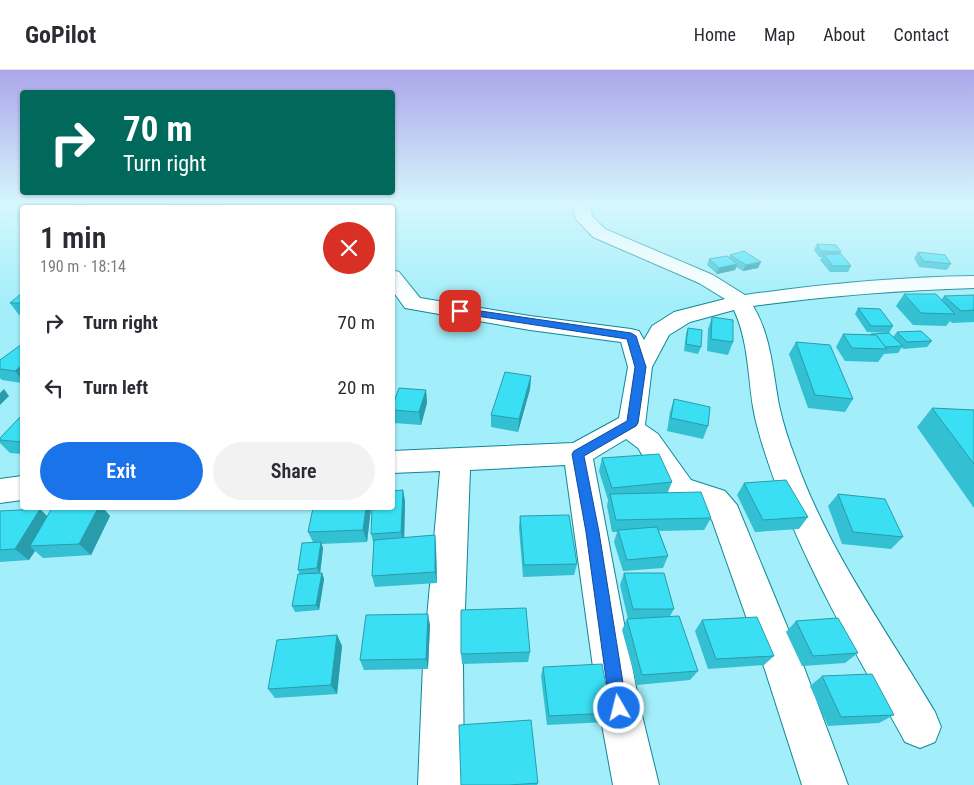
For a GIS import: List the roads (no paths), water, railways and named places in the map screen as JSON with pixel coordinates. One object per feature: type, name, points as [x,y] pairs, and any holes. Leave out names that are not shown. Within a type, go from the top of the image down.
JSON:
[{"type":"street","points":[[609,237],[706,279],[722,288],[740,302],[749,319],[769,418],[784,466],[818,549],[920,728]]},
{"type":"street","points":[[395,280],[413,303],[530,323],[631,336],[640,367]]},
{"type":"street","points":[[395,462],[578,454],[632,423],[640,367],[660,331],[682,317],[740,302],[822,290],[926,283],[974,282]]},
{"type":"street","points":[[626,426],[648,441],[680,489],[714,500],[726,514],[785,670],[825,785]]},
{"type":"street","points":[[578,454],[592,532],[621,727],[636,785]]},
{"type":"street","points":[[441,785],[443,664],[456,459]]},
{"type":"street","points":[[0,491],[20,488]]}]
